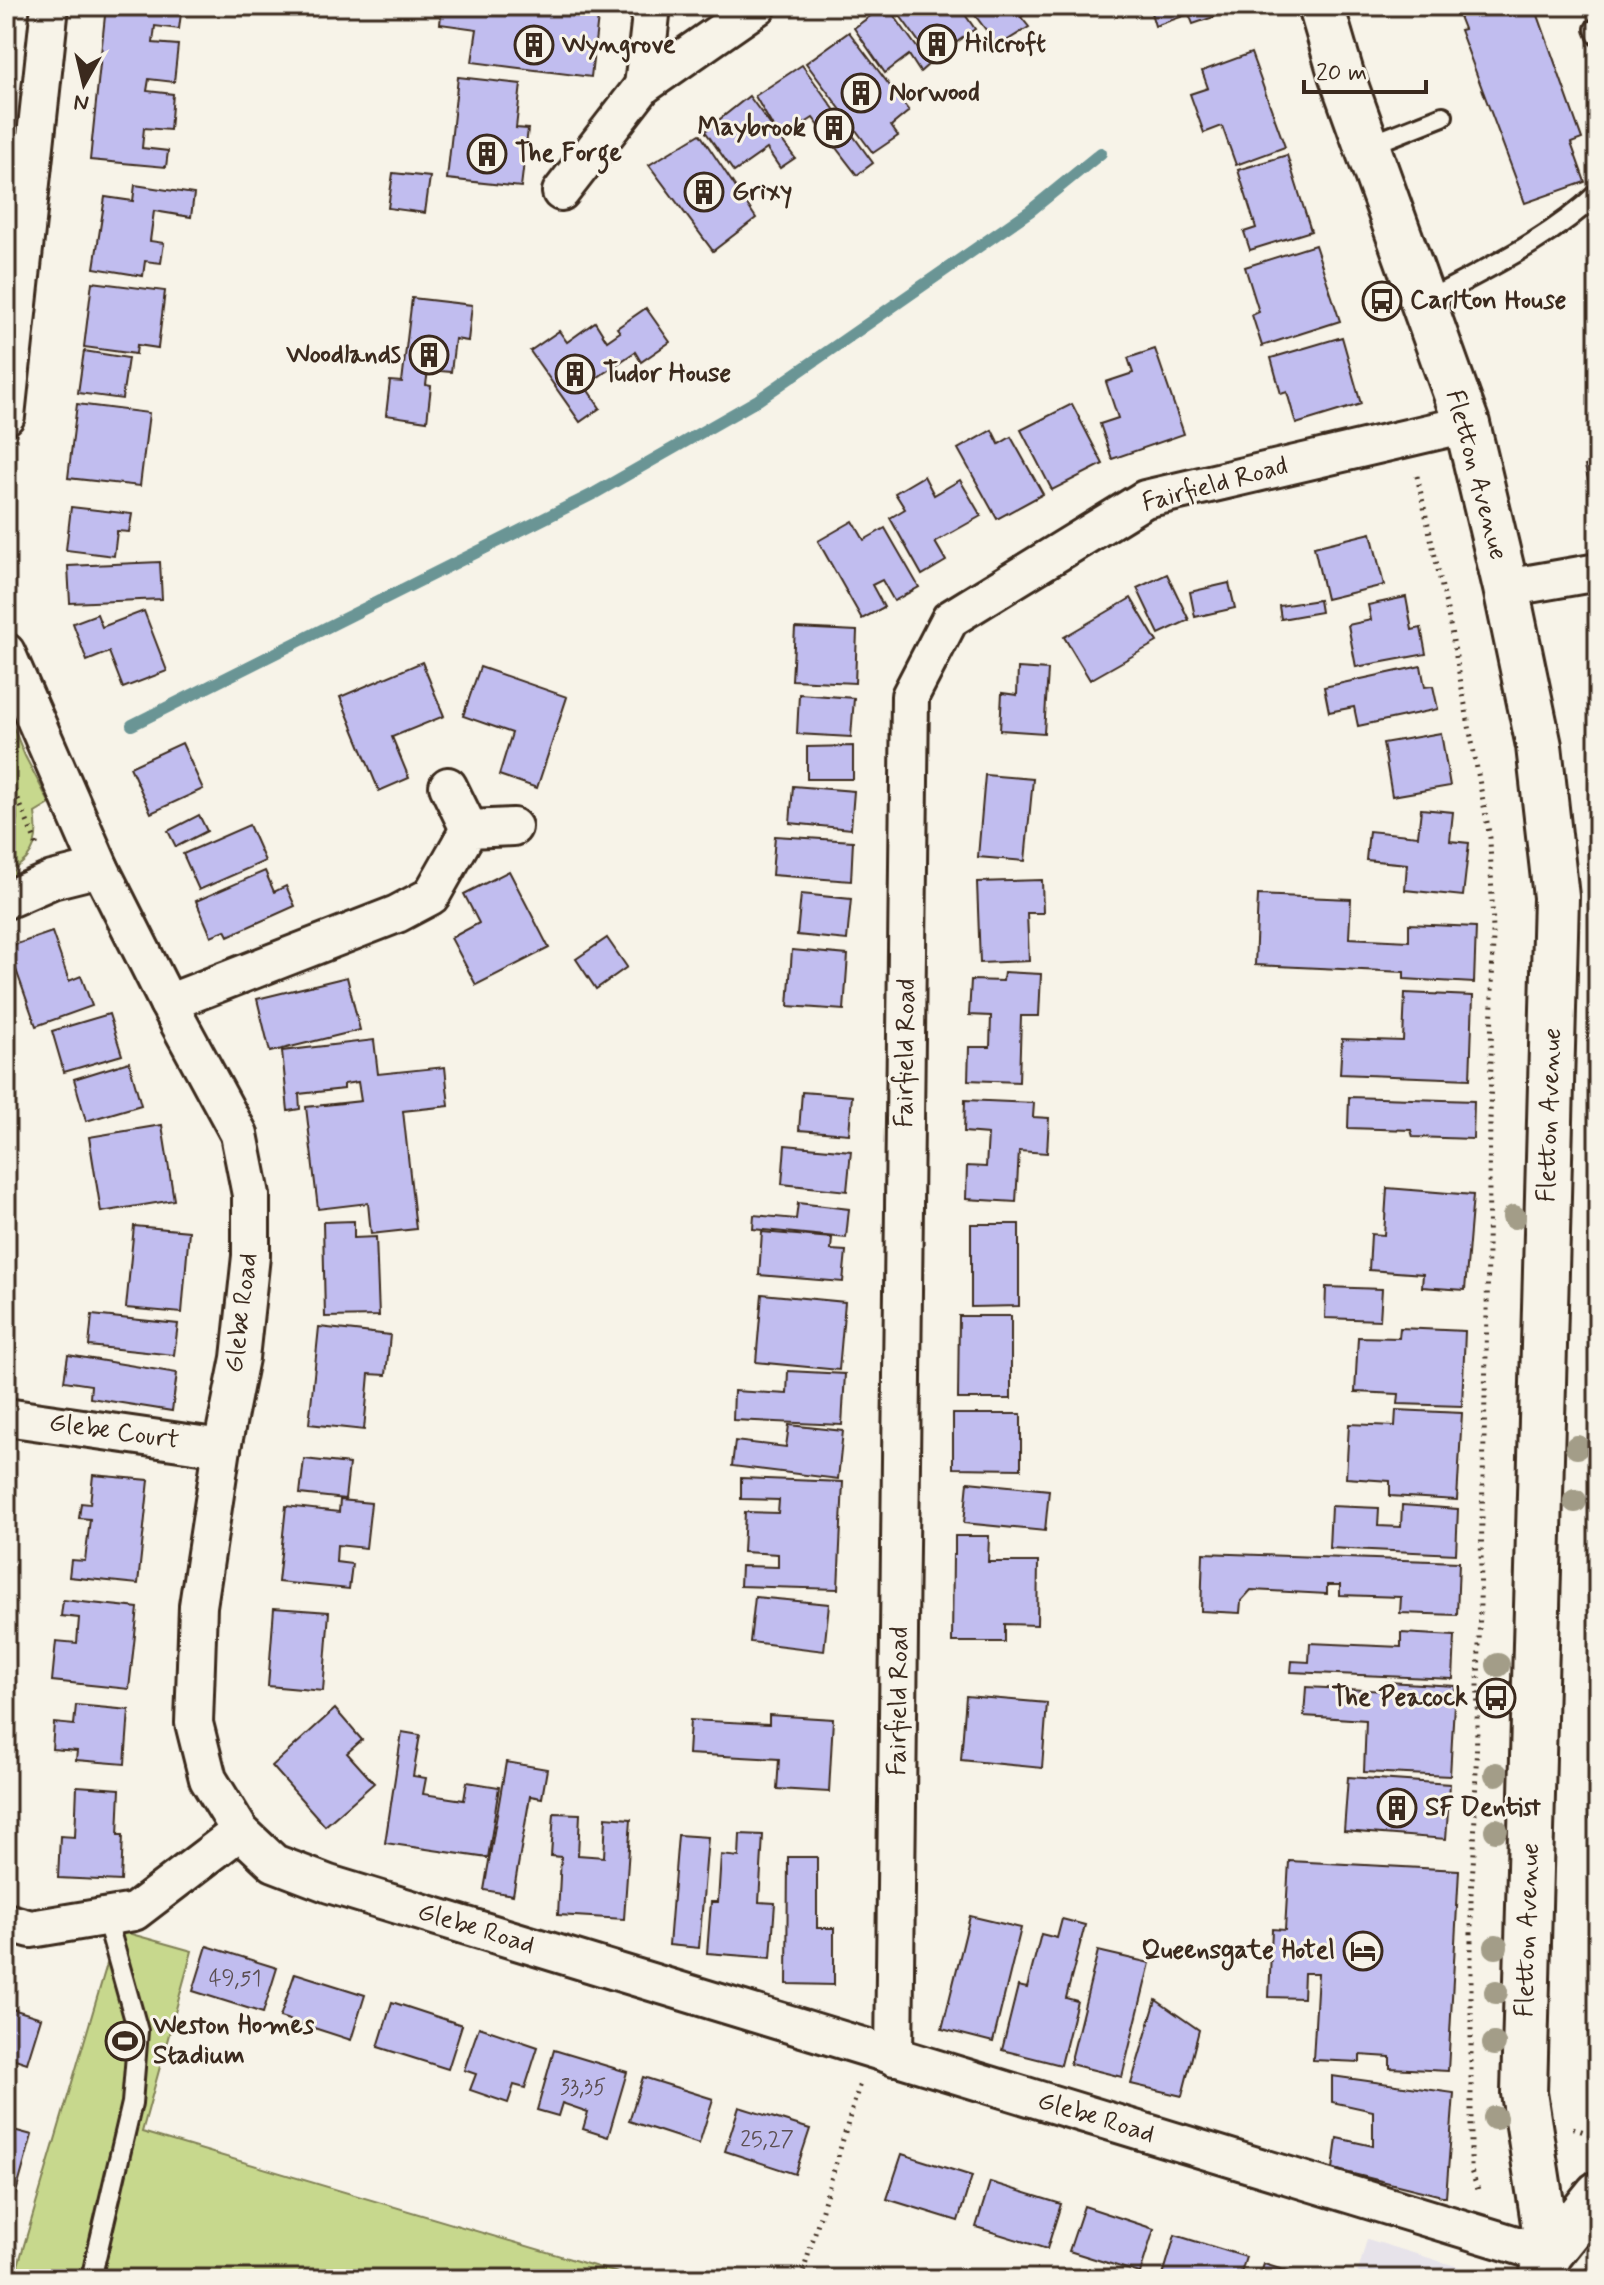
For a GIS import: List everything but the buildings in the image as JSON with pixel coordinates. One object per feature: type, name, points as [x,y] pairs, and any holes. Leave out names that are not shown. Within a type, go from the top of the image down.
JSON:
[{"type":"main road","name":"Fletton Avenue","points":[[1321,6],[1341,74],[1467,424],[1539,746],[1556,897],[1524,2093],[1545,2267]]},
{"type":"main road","points":[[1545,2267],[1598,2194]]},
{"type":"street","points":[[6,416],[50,6]]},
{"type":"street","points":[[643,86],[652,6]]},
{"type":"street","points":[[561,192],[643,86],[758,6]]},
{"type":"street","name":"Fairfield Road","points":[[882,2052],[910,696],[950,619],[1145,499],[1467,424]]},
{"type":"street","points":[[1506,588],[1598,572]]},
{"type":"street","name":"Glebe Road","points":[[6,652],[100,868],[239,1134],[251,1195],[251,1256],[240,1358],[222,1448],[198,1606],[194,1723],[208,1779],[240,1831],[274,1863],[329,1884],[1498,2239],[1545,2267]]},
{"type":"street","points":[[448,786],[469,829]]},
{"type":"street","points":[[469,829],[513,827]]},
{"type":"street","points":[[168,1003],[397,914],[431,896],[469,829]]},
{"type":"street","points":[[6,900],[52,880],[100,868]]},
{"type":"street","name":"Glebe Court","points":[[6,1417],[222,1448]]},
{"type":"street","points":[[6,1922],[31,1929],[134,1912],[240,1831]]},
{"type":"lane","points":[[1367,146],[1443,116]]},
{"type":"lane","points":[[1423,303],[1538,240],[1576,214],[1598,193]]},
{"type":"lane","points":[[91,2279],[132,2103],[138,2031],[106,1917]]},
{"type":"path","points":[[1408,438],[1448,614],[1490,838],[1493,947],[1487,1313],[1471,1894],[1471,2171],[1498,2239]]},
{"type":"path","points":[[6,769],[52,880]]},
{"type":"path","points":[[801,2279],[882,2052]]},
{"type":"path","points":[[1588,2134],[1598,2137]]},
{"type":"shaded area","points":[[1367,2239],[1485,2275],[1484,2279],[1356,2279]]},
{"type":"green space","points":[[6,710],[50,804],[35,813],[34,846],[27,859],[13,869],[17,878],[6,884],[6,843],[17,819],[16,793],[6,769]]},
{"type":"green space","name":"Weston Homes Stadium","points":[[117,1930],[192,1951],[142,2132],[638,2279],[14,2279]]},
{"type":"waterway","points":[[132,725],[595,493],[758,400],[1030,211],[1101,153]]},
{"type":"place","name":"Hilcroft","points":[[937,44]]},
{"type":"place","name":"Wyngrove","points":[[534,45]]},
{"type":"place","name":"Norwood","points":[[861,93]]},
{"type":"place","name":"Maybrook","points":[[834,128]]},
{"type":"place","name":"The Forge","points":[[487,154]]},
{"type":"place","name":"Grixy","points":[[704,192]]},
{"type":"place","name":"Carlton House","points":[[1382,301]]},
{"type":"place","name":"Woodlands","points":[[429,355]]},
{"type":"place","name":"Tudor House","points":[[575,374]]},
{"type":"place","name":"The Peacock","points":[[1496,1698]]},
{"type":"place","name":"SF Dentist","points":[[1397,1808]]},
{"type":"place","name":"Queensgate Hotel","points":[[1363,1951]]},
{"type":"place","name":"Weston Homes Stadium","points":[[125,2041]]}]
